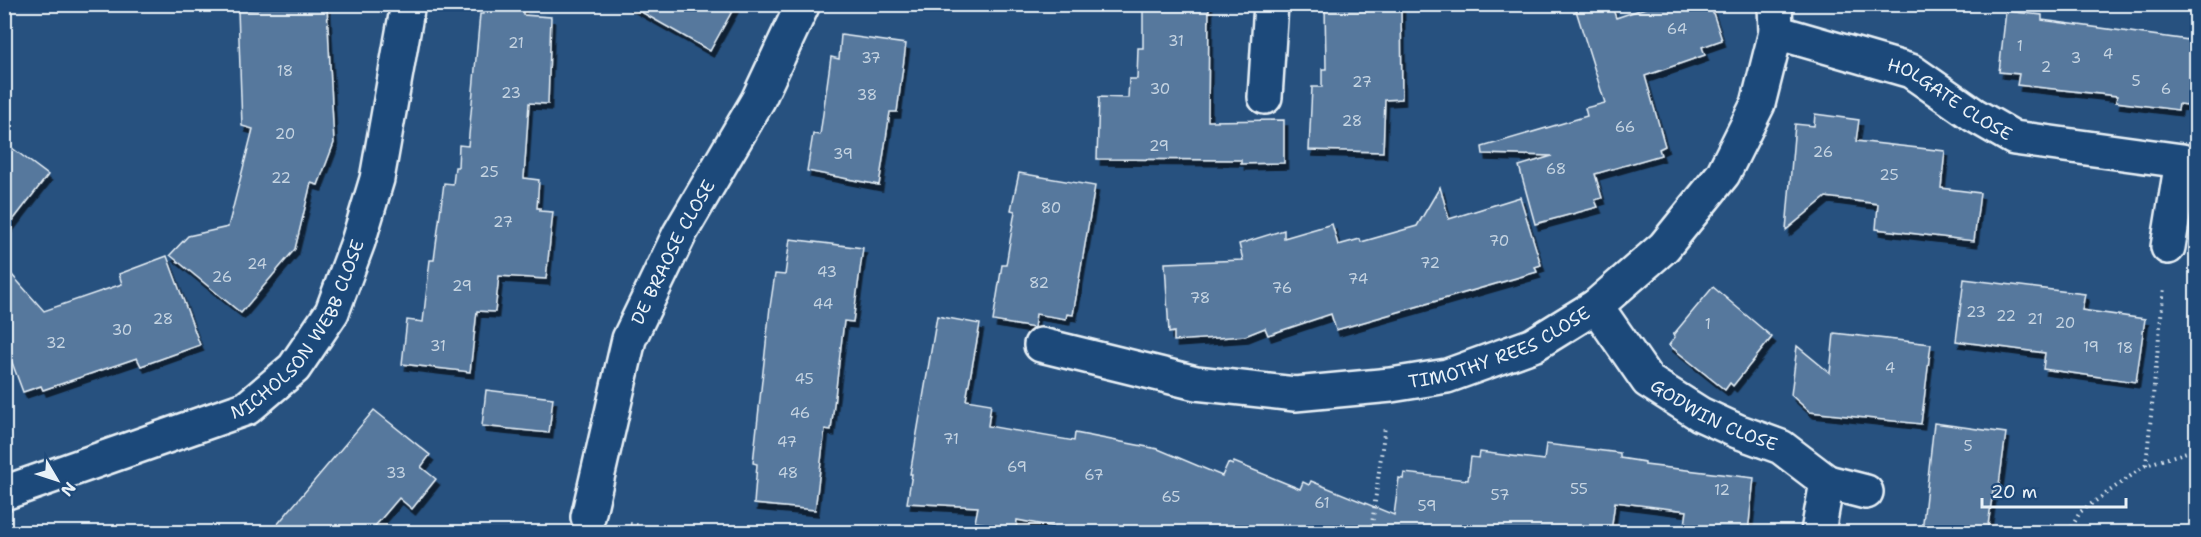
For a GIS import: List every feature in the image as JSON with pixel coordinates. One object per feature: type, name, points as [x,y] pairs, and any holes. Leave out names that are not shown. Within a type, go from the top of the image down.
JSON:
[{"type":"street","name":"NICHOLSON WEBB CLOSE","points":[[4,493],[247,408],[294,368],[332,312],[358,242],[377,179],[408,4]]},
{"type":"street","name":"DE BRAOSE CLOSE","points":[[588,517],[629,339],[680,233],[758,100],[803,4]]},
{"type":"street","points":[[1265,97],[1271,4]]},
{"type":"street","name":"HOLGATE CLOSE","points":[[1776,18],[1911,71],[1974,115],[2014,138],[2182,161],[2168,247]]},
{"type":"street","name":"TIMOTHY REES CLOSE","points":[[1041,345],[1197,383],[1295,394],[1391,385],[1446,376],[1533,345],[1596,306],[1664,247],[1723,174],[1758,104],[1776,18]]},
{"type":"street","name":"GODWIN CLOSE","points":[[1596,306],[1648,381],[1700,414],[1781,447],[1827,482],[1866,492]]},
{"type":"street","points":[[1818,532],[1827,482]]},
{"type":"path","points":[[2146,465],[2168,247]]},
{"type":"path","points":[[1371,532],[1391,385]]},
{"type":"path","points":[[2068,532],[2080,512],[2146,465],[2196,448]]},
{"type":"path","points":[[651,527],[680,532]]},
{"type":"building","points":[[259,4],[310,4],[327,7],[334,143],[318,185],[311,183],[295,249],[241,313],[170,255],[188,236],[228,227],[253,129],[242,126],[238,10],[259,9]]},
{"type":"building","points":[[484,4],[523,4],[523,15],[551,17],[548,104],[529,103],[524,178],[539,180],[537,208],[540,208],[540,211],[553,212],[546,279],[499,276],[495,312],[477,311],[470,372],[402,364],[407,320],[423,322],[430,260],[434,260],[444,183],[453,184],[455,167],[458,167],[459,145],[468,146],[480,14],[483,14]]},
{"type":"building","points":[[627,4],[736,4],[710,51]]},
{"type":"building","points":[[1143,4],[1209,4],[1208,121],[1284,120],[1284,163],[1241,164],[1241,160],[1097,159],[1099,97],[1128,98],[1129,79],[1137,79],[1138,48],[1143,48]]},
{"type":"building","points":[[1325,4],[1401,4],[1402,99],[1385,100],[1383,152],[1309,150],[1312,87],[1322,87],[1322,69],[1326,69]]},
{"type":"building","points":[[1574,4],[1611,4],[1616,18],[1657,4],[1710,4],[1722,40],[1702,47],[1705,55],[1645,76],[1665,146],[1659,149],[1661,155],[1595,174],[1602,198],[1595,200],[1598,207],[1535,224],[1519,166],[1552,156],[1483,154],[1482,147],[1587,116],[1585,108],[1605,103]]},
{"type":"building","points":[[2006,11],[2042,15],[2042,20],[2196,41],[2196,106],[2179,104],[2178,110],[2116,102],[2117,96],[2017,85],[2019,74],[1999,72]]},
{"type":"building","points":[[841,35],[906,44],[897,112],[890,112],[879,185],[807,171],[813,134],[820,135],[831,57],[839,59]]},
{"type":"building","points":[[1815,114],[1859,120],[1856,141],[1945,151],[1941,188],[1980,193],[1974,241],[1876,229],[1878,204],[1826,197],[1786,230],[1795,124],[1814,126]]},
{"type":"building","points":[[4,142],[48,175],[4,232]]},
{"type":"building","points":[[1019,173],[1095,186],[1073,315],[1067,314],[1066,319],[1036,314],[1034,328],[993,321],[1002,265],[1006,265],[1015,211],[1011,210]]},
{"type":"building","points":[[1440,187],[1449,219],[1520,197],[1541,265],[1535,267],[1537,272],[1336,330],[1331,314],[1268,335],[1265,328],[1245,336],[1174,341],[1174,332],[1169,333],[1165,263],[1243,260],[1239,244],[1284,230],[1284,238],[1332,224],[1338,245],[1360,239],[1361,242],[1417,226]]},
{"type":"building","points":[[790,239],[863,248],[853,322],[844,321],[831,430],[825,429],[815,510],[754,504],[757,464],[753,463],[770,307],[775,274],[785,275]]},
{"type":"building","points":[[167,256],[200,345],[141,366],[137,358],[43,390],[41,386],[23,392],[4,341],[4,266],[44,311],[122,284],[119,274]]},
{"type":"building","points":[[1964,279],[2085,294],[2082,310],[2145,319],[2136,382],[2043,369],[2045,353],[1956,341]]},
{"type":"building","points":[[1713,287],[1772,337],[1733,386],[1730,383],[1725,390],[1669,345],[1675,337],[1673,335]]},
{"type":"building","points":[[937,316],[980,324],[966,400],[991,404],[988,426],[1074,441],[1075,433],[1158,449],[1222,476],[1228,463],[1233,465],[1234,462],[1300,489],[1303,482],[1309,485],[1311,481],[1394,515],[1399,478],[1403,479],[1404,473],[1468,480],[1471,457],[1479,458],[1480,452],[1544,460],[1546,444],[1620,453],[1620,458],[1645,462],[1645,465],[1754,478],[1748,532],[1684,532],[1687,511],[1615,502],[1611,532],[1080,532],[1017,520],[1016,529],[975,522],[978,507],[907,503]]},
{"type":"building","points":[[1834,333],[1931,344],[1921,424],[1810,412],[1791,395],[1797,346],[1830,373]]},
{"type":"building","points":[[486,390],[553,398],[549,433],[482,426]]},
{"type":"building","points":[[374,410],[430,455],[421,467],[436,479],[412,509],[399,498],[370,532],[271,532]]},
{"type":"building","points":[[1934,423],[2006,433],[1998,492],[1993,491],[1987,532],[1922,532]]}]
